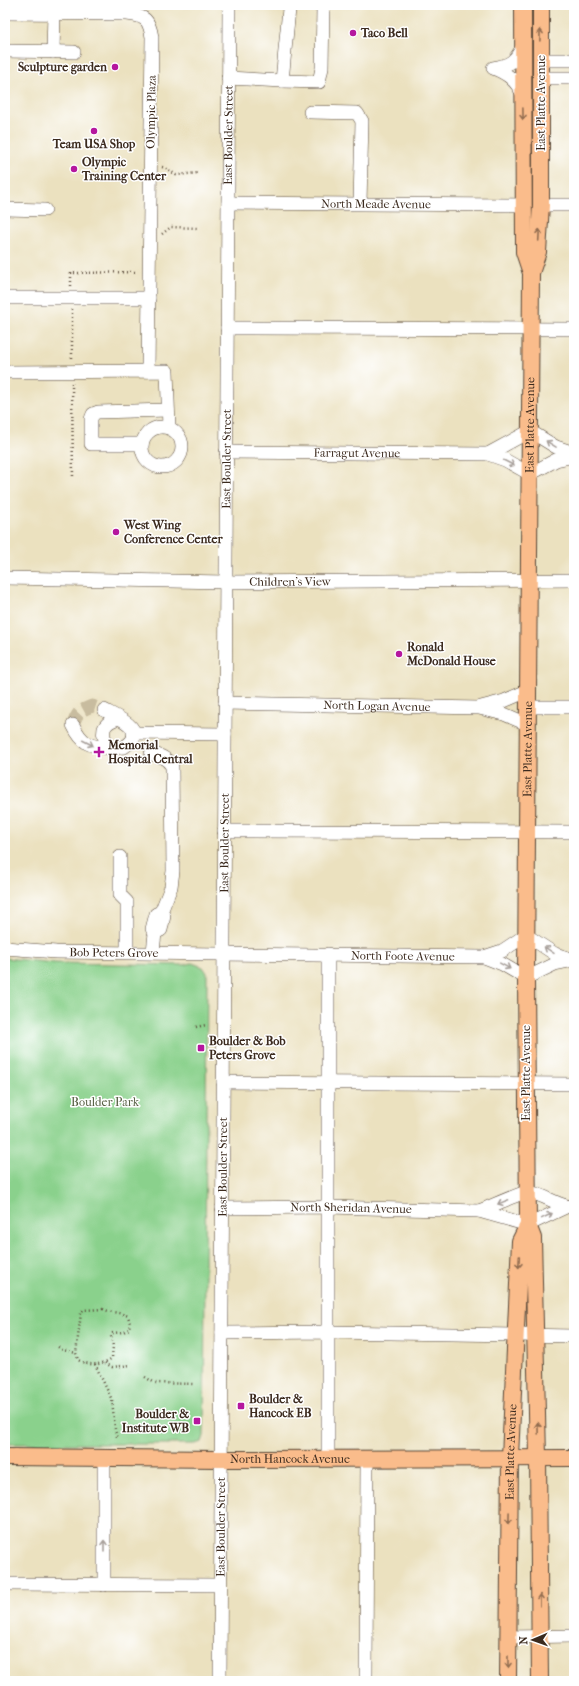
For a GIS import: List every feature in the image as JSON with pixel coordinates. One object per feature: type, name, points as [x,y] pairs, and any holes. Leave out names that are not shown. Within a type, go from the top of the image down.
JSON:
[{"type":"main road","name":"East Platte Avenue","points":[[523,5],[524,252],[531,273]]},
{"type":"main road","name":"East Platte Avenue","points":[[540,1681],[538,1457],[533,1238],[528,1225],[527,1192],[526,935],[527,580],[530,474],[531,273],[538,252],[541,205],[541,5]]},
{"type":"main road","name":"East Platte Avenue","points":[[508,1681],[510,1457],[520,1241],[528,1225]]},
{"type":"main road","name":"North Hancock Avenue","points":[[5,1457],[221,1459],[574,1458]]},
{"type":"street","name":"East Boulder Street","points":[[220,1681],[229,5]]},
{"type":"street","points":[[282,81],[289,9],[292,5]]},
{"type":"street","points":[[228,78],[319,82],[322,68],[323,8],[320,5]]},
{"type":"street","name":"Olympic Plaza","points":[[5,13],[128,14],[138,15],[147,20],[150,26],[152,37],[148,371]]},
{"type":"street","points":[[53,52],[54,13]]},
{"type":"street","points":[[523,46],[517,59],[506,66],[493,68],[507,74],[518,84],[523,95]]},
{"type":"street","points":[[5,51],[74,52]]},
{"type":"street","points":[[540,60],[574,60]]},
{"type":"street","points":[[540,78],[574,78]]},
{"type":"street","points":[[310,112],[357,113],[362,121],[360,203]]},
{"type":"street","name":"North Meade Avenue","points":[[228,203],[524,205]]},
{"type":"street","points":[[541,205],[574,205]]},
{"type":"street","points":[[5,209],[45,210]]},
{"type":"street","points":[[5,298],[149,298]]},
{"type":"street","points":[[227,328],[574,329]]},
{"type":"street","points":[[5,372],[167,371],[169,428]]},
{"type":"street","points":[[142,444],[91,444],[91,419],[94,414],[98,412],[168,410]]},
{"type":"street","points":[[163,427],[169,428],[180,436],[182,450],[176,462],[163,468],[150,463],[142,451],[142,444],[147,433],[163,427]]},
{"type":"street","points":[[530,431],[556,447],[574,454]]},
{"type":"street","name":"Farragut Avenue","points":[[488,454],[530,431]]},
{"type":"street","name":"Farragut Avenue","points":[[226,452],[488,454],[505,460],[530,474]]},
{"type":"street","points":[[530,474],[556,460],[574,454]]},
{"type":"street","name":"Children's View","points":[[5,578],[226,582],[574,580]]},
{"type":"street","points":[[479,708],[504,701],[527,699],[574,707]]},
{"type":"street","name":"North Logan Avenue","points":[[225,703],[479,708],[504,714],[527,724]]},
{"type":"street","points":[[73,725],[78,736],[85,743],[111,748],[120,748],[129,744],[133,733],[128,722],[104,710]]},
{"type":"street","points":[[111,748],[104,738],[104,728],[110,721],[119,718]]},
{"type":"street","points":[[133,733],[225,734]]},
{"type":"street","points":[[151,754],[159,755],[167,759],[172,766],[173,871],[170,888],[161,912],[164,916],[161,930],[155,933],[153,952]]},
{"type":"street","points":[[224,831],[574,832]]},
{"type":"street","points":[[120,857],[120,895],[127,902],[127,952]]},
{"type":"street","points":[[484,957],[502,951],[526,935],[555,954],[574,960]]},
{"type":"street","name":"Bob Peters Grove","points":[[5,948],[56,952],[224,954]]},
{"type":"street","name":"North Foote Avenue","points":[[224,954],[484,957],[502,964],[526,978]]},
{"type":"street","points":[[328,954],[328,1458]]},
{"type":"street","points":[[526,978],[555,964],[574,960]]},
{"type":"street","points":[[223,1082],[574,1084]]},
{"type":"street","points":[[527,1192],[570,1207]]},
{"type":"street","name":"North Sheridan Avenue","points":[[479,1211],[527,1192]]},
{"type":"street","name":"North Sheridan Avenue","points":[[222,1208],[328,1207],[479,1211],[528,1225]]},
{"type":"street","points":[[528,1225],[570,1207]]},
{"type":"street","points":[[222,1333],[329,1332],[574,1336]]},
{"type":"street","points":[[104,1458],[104,1584]]},
{"type":"street","points":[[366,1681],[367,1458]]},
{"type":"street","points":[[5,1584],[220,1585]]},
{"type":"street","points":[[508,1637],[574,1636]]},
{"type":"path","points":[[150,167],[166,168],[176,175],[198,174]]},
{"type":"path","points":[[149,236],[161,234],[171,227],[199,228]]},
{"type":"path","points":[[73,479],[71,273],[137,272]]},
{"type":"path","points":[[196,1027],[206,1025]]},
{"type":"path","points":[[103,1309],[111,1313],[123,1313],[128,1316],[130,1323],[129,1329],[123,1332],[113,1333],[110,1336],[113,1352],[112,1358],[105,1363],[85,1364],[78,1360],[76,1353],[80,1313],[83,1310],[103,1309]]},
{"type":"path","points":[[58,1347],[63,1350],[76,1353]]},
{"type":"path","points":[[105,1363],[112,1367],[130,1365]]},
{"type":"path","points":[[95,1364],[112,1400],[117,1437]]},
{"type":"path","points":[[145,1377],[155,1383],[194,1384]]},
{"type":"green space","name":"Boulder Park","points":[[5,958],[56,963],[184,965],[192,963],[203,967],[207,973],[204,1436],[202,1442],[194,1444],[5,1444]]},
{"type":"tunnel","points":[[73,725],[76,717],[85,709],[92,706],[104,710]]},
{"type":"place","name":"Taco Bell","points":[[353,33]]},
{"type":"place","name":"Sculpture garden","points":[[115,67]]},
{"type":"place","name":"Team USA Shop","points":[[94,131]]},
{"type":"place","name":"Olympic Training Center","points":[[74,169]]},
{"type":"place","name":"West Wing Conference Center","points":[[116,532]]},
{"type":"place","name":"Ronald McDonald House","points":[[399,654]]},
{"type":"place","name":"Memorial Hospital Central","points":[[99,752]]},
{"type":"place","name":"Boulder & Bob Peters Grove","points":[[201,1048]]},
{"type":"place","name":"Boulder & Hancock EB","points":[[241,1406]]},
{"type":"place","name":"Boulder & Institute WB","points":[[197,1421]]}]
